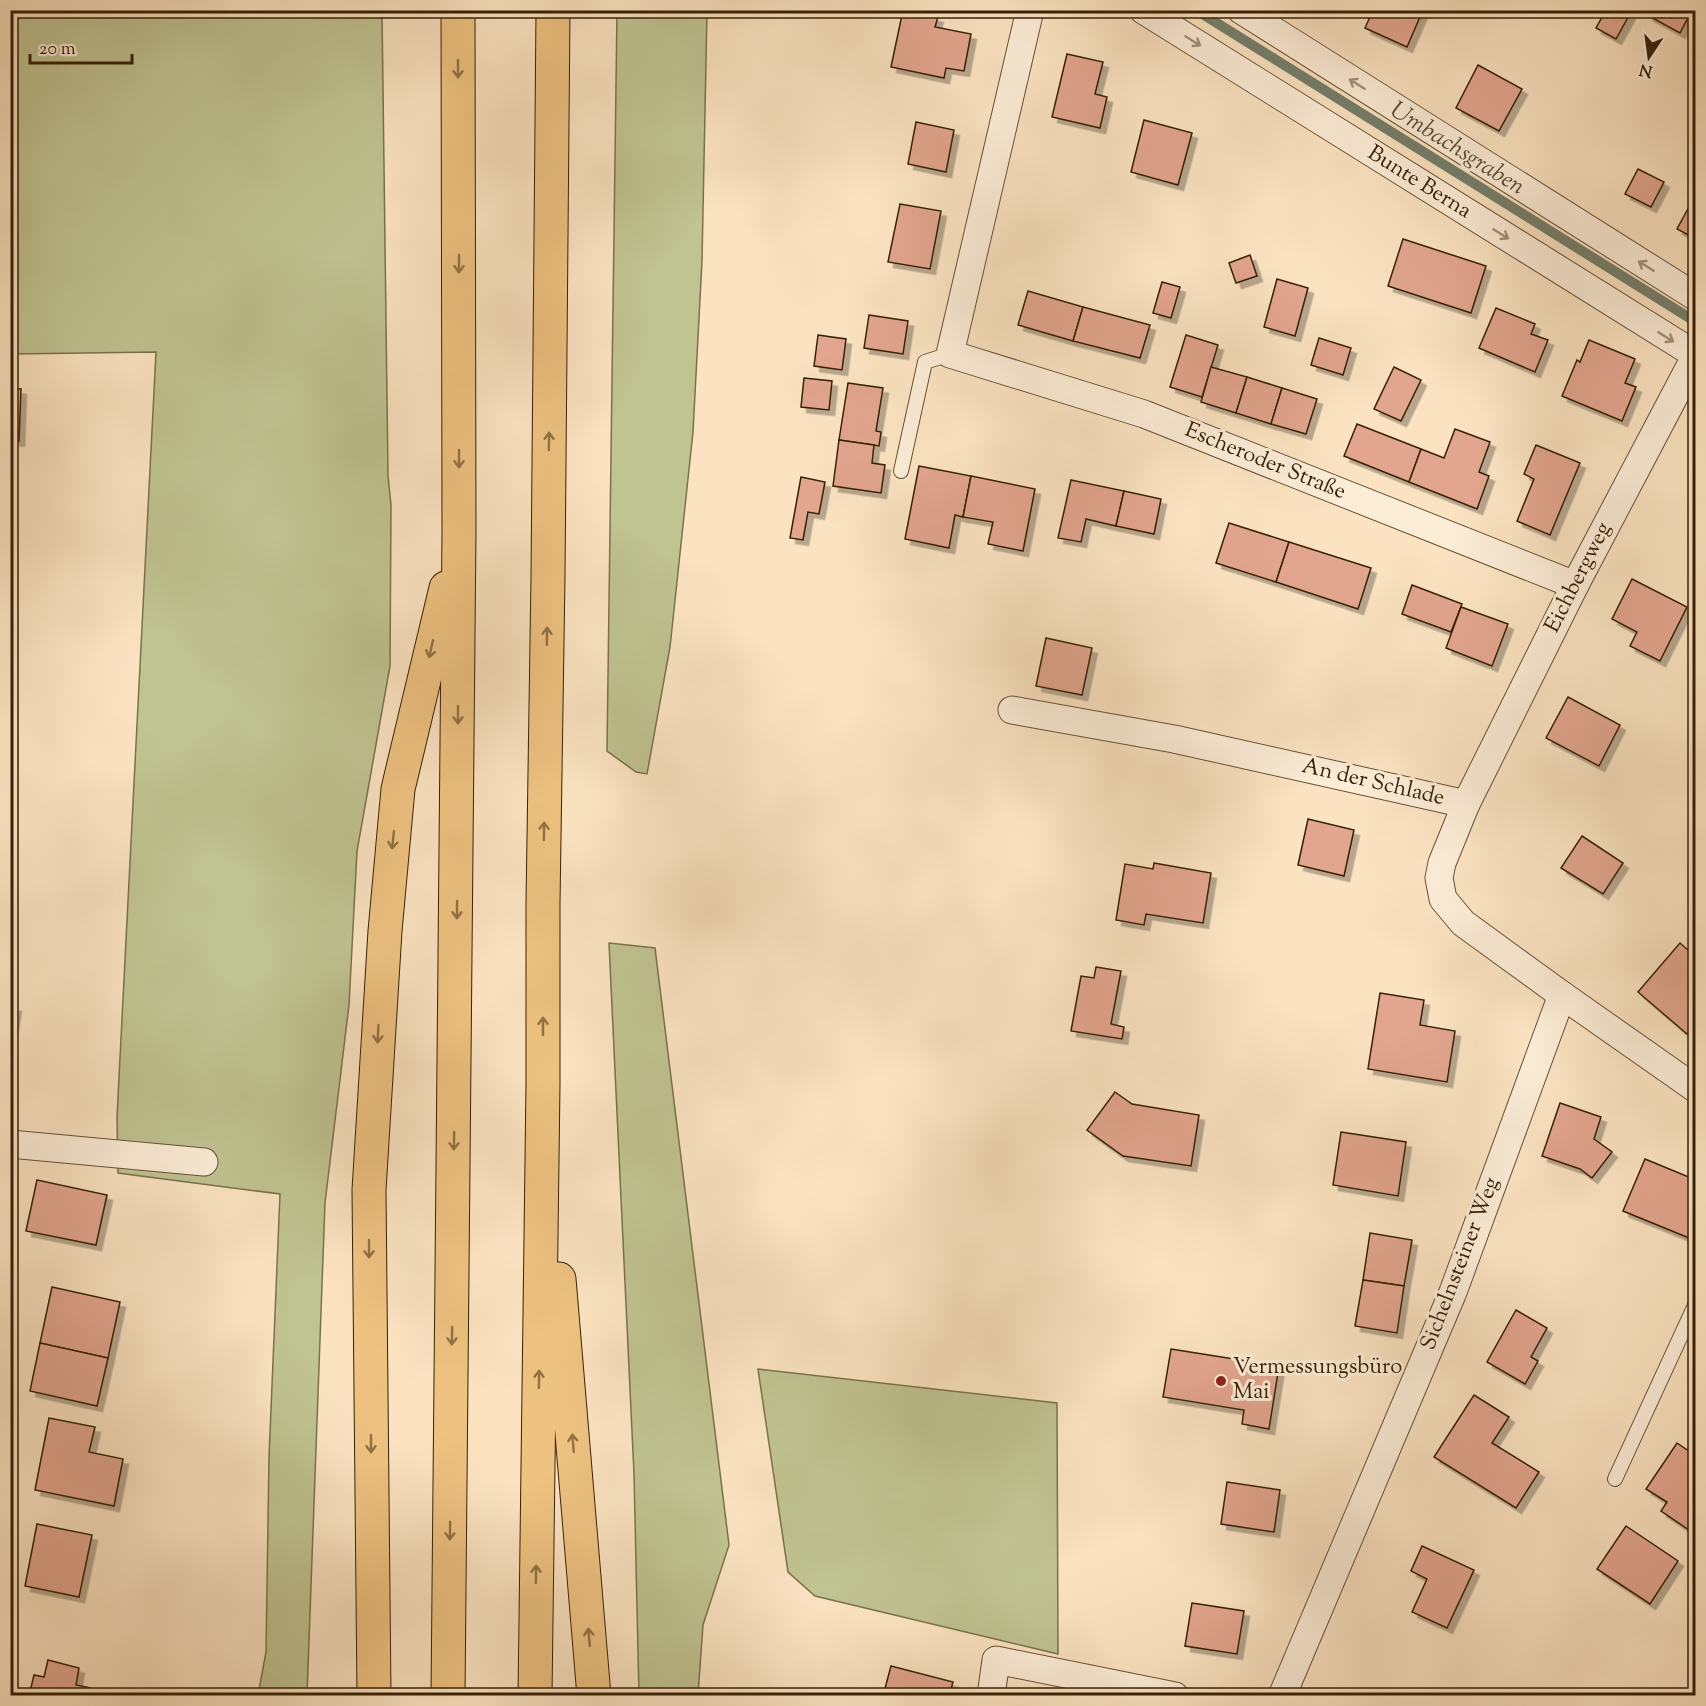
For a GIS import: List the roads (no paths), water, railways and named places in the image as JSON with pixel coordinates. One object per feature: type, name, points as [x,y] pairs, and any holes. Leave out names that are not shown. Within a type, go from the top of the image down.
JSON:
[{"type":"highway","points":[[448,1695],[459,531],[458,10]]},
{"type":"highway","points":[[535,1695],[553,10]]},
{"type":"highway","points":[[374,1695],[369,1191],[385,931],[398,789],[459,531]]},
{"type":"highway","points":[[543,1084],[594,1695]]},
{"type":"highway","points":[[361,1695],[372,1612]]},
{"type":"street","points":[[950,354],[1030,10]]},
{"type":"street","name":"Bunte Berna","points":[[1143,10],[1695,355]]},
{"type":"street","points":[[1241,10],[1695,297]]},
{"type":"street","name":"Escheroder Straße","points":[[950,354],[1144,414],[1575,585]]},
{"type":"street","name":"Eichbergweg","points":[[1466,804],[1575,585],[1695,355]]},
{"type":"street","name":"An der Schlade","points":[[1011,710],[1174,739],[1466,804],[1442,863],[1439,878],[1443,898],[1464,923],[1695,1089]]},
{"type":"street","name":"Sichelnsteiner Weg","points":[[1282,1695],[1453,1292],[1562,995]]},
{"type":"street","points":[[10,1144],[204,1162]]},
{"type":"street","points":[[991,1695],[996,1660],[1175,1695]]},
{"type":"lane","points":[[901,471],[925,362],[950,354]]},
{"type":"lane","points":[[1615,1479],[1695,1303]]},
{"type":"waterway","name":"Umbachsgraben","points":[[1196,10],[1696,322]]},
{"type":"place","name":"Vermessungsbüro Mai","points":[[1221,1381]]}]
